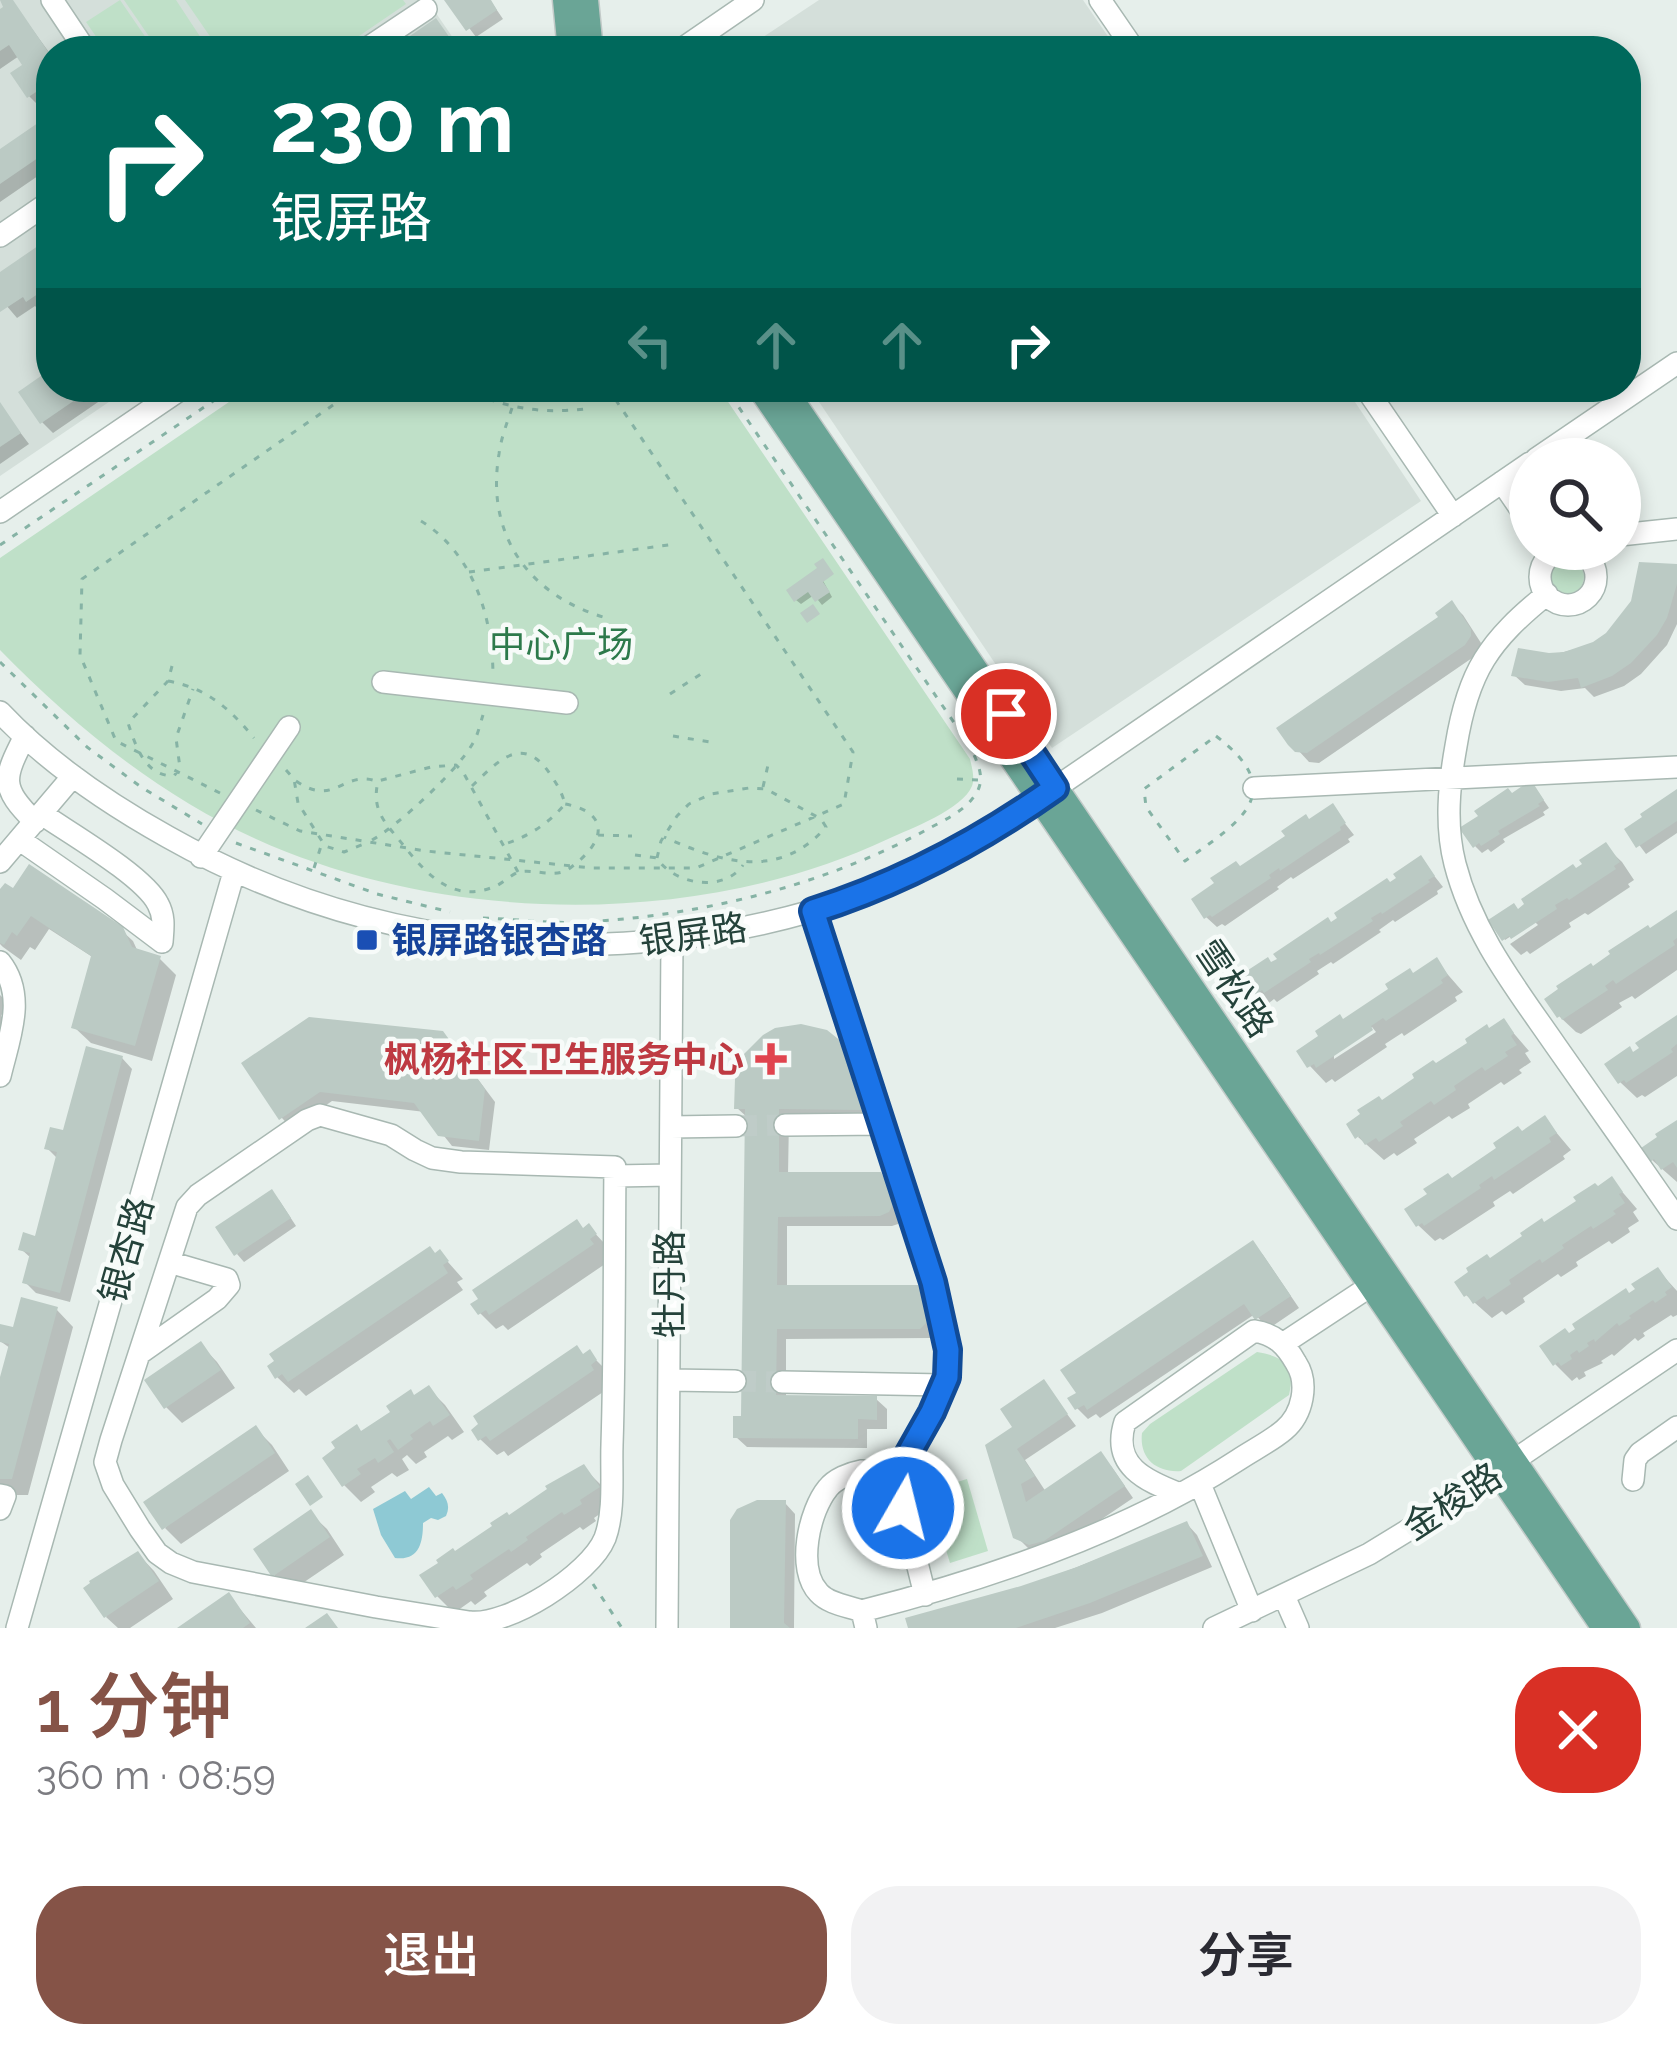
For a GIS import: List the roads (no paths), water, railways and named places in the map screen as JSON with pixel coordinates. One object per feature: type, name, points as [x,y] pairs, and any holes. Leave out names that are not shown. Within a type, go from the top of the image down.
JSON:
[{"type":"main road","points":[[565,0],[569,36]]},
{"type":"main road","points":[[586,0],[589,36]]},
{"type":"main road","name":"雪松路","points":[[770,402],[1047,793],[1505,1467],[1604,1628]]},
{"type":"main road","name":"雪松路","points":[[793,402],[1370,1287],[1628,1628]]},
{"type":"street","points":[[52,0],[76,36]]},
{"type":"street","points":[[701,36],[753,0]]},
{"type":"street","points":[[1100,0],[1125,36]]},
{"type":"street","points":[[400,36],[425,9]]},
{"type":"street","points":[[0,236],[36,211]]},
{"type":"street","name":"银屏路","points":[[1641,388],[1677,363]]},
{"type":"street","points":[[0,512],[162,402]]},
{"type":"street","points":[[1375,402],[1453,516]]},
{"type":"street","name":"银屏路","points":[[1567,438],[1620,402]]},
{"type":"street","name":"银屏路","points":[[0,712],[117,809],[201,857],[363,917],[459,938],[563,946],[672,940],[732,931],[854,898],[988,834],[1509,477]]},
{"type":"street","points":[[1502,482],[1509,492]]},
{"type":"street","points":[[1641,533],[1677,529]]},
{"type":"street","points":[[1542,570],[1547,594],[1556,602],[1572,605],[1592,592],[1594,570]]},
{"type":"street","points":[[1547,594],[1508,626],[1470,686],[1450,776],[1448,814],[1454,862],[1488,949],[1677,1219]]},
{"type":"street","points":[[383,682],[568,703]]},
{"type":"street","points":[[201,857],[289,727]]},
{"type":"street","points":[[20,840],[162,942],[164,920],[157,900],[142,884],[4,796],[8,768],[25,736]]},
{"type":"street","points":[[1254,788],[1677,766]]},
{"type":"street","points":[[0,862],[73,776]]},
{"type":"street","name":"银杏路","points":[[17,1628],[234,872]]},
{"type":"street","points":[[813,911],[933,1282],[948,1350],[944,1385],[897,1482],[926,1594]]},
{"type":"street","name":"牡丹路","points":[[667,1628],[672,940]]},
{"type":"street","points":[[0,962],[16,1007],[0,1076]]},
{"type":"street","points":[[320,1115],[391,1135],[432,1157],[615,1167],[609,1524],[604,1542],[582,1568],[511,1615],[481,1624],[238,1581],[171,1563],[140,1529],[105,1462],[166,1269],[188,1207],[198,1196],[320,1115]]},
{"type":"street","points":[[784,1125],[882,1124]]},
{"type":"street","points":[[670,1127],[736,1126]]},
{"type":"street","points":[[615,1176],[670,1175]]},
{"type":"street","points":[[122,1264],[227,1279],[229,1286],[139,1354]]},
{"type":"street","points":[[1284,1343],[1370,1287]]},
{"type":"street","points":[[897,1482],[860,1471],[835,1481],[826,1490],[809,1532],[808,1575],[818,1592],[864,1619],[1041,1556],[1190,1489],[1287,1428],[1298,1409],[1304,1381],[1284,1343],[1254,1331],[1125,1422],[1121,1435],[1132,1468],[1144,1479],[1190,1489]]},
{"type":"street","name":"金梭路","points":[[1214,1628],[1369,1554],[1677,1350]]},
{"type":"street","points":[[669,1380],[735,1381]]},
{"type":"street","points":[[782,1382],[944,1385]]},
{"type":"street","points":[[1633,1480],[1640,1453],[1677,1427]]},
{"type":"street","points":[[1190,1489],[1252,1611]]},
{"type":"street","points":[[0,1495],[4,1496],[0,1510]]},
{"type":"street","points":[[1285,1596],[1298,1628]]},
{"type":"water","points":[[429,1487],[446,1499],[446,1516],[423,1523],[414,1554],[395,1558],[373,1509],[405,1491],[411,1499]]},
{"type":"tunnel","points":[[736,1126],[785,1125]]},
{"type":"tunnel","points":[[735,1381],[782,1382]]},
{"type":"place","name":"银屏路银杏路","points":[[367,940]]},
{"type":"place","name":"枫杨社区卫生服务中心","points":[[771,1059]]},
{"type":"park label","name":"中心广场","points":[[561,644]]}]
